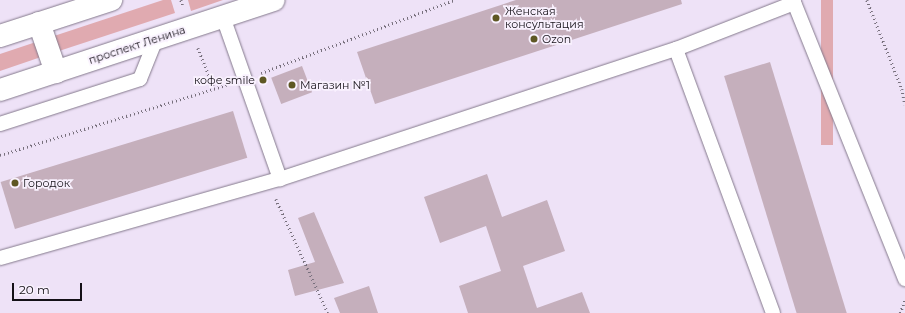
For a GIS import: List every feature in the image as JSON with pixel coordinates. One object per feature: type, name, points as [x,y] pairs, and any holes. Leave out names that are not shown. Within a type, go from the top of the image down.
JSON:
[{"type":"main road","points":[[0,36],[111,0]]},
{"type":"main road","name":"проспект Ленина","points":[[0,90],[274,0]]},
{"type":"main road","points":[[39,23],[56,72]]},
{"type":"lane","points":[[0,258],[280,179],[676,48],[793,2],[905,279]]},
{"type":"lane","points":[[223,17],[280,179]]},
{"type":"lane","points":[[0,124],[140,79],[156,39]]},
{"type":"lane","points":[[676,48],[773,313]]},
{"type":"path","points":[[867,0],[902,89],[905,105]]},
{"type":"path","points":[[900,313],[905,299]]},
{"type":"shaded area","points":[[163,0],[171,0],[175,13],[59,51],[54,36]]},
{"type":"shaded area","points":[[188,0],[223,0],[191,11]]},
{"type":"shaded area","points":[[821,0],[833,0],[833,145],[821,145]]},
{"type":"shaded area","points":[[36,42],[41,57],[0,71],[0,54]]},
{"type":"building","points":[[516,0],[681,0],[682,4],[375,104],[357,52]]},
{"type":"building","points":[[770,62],[847,313],[797,313],[724,76]]},
{"type":"building","name":"Магазин №1","points":[[302,66],[312,92],[281,104],[271,78]]},
{"type":"building","points":[[233,111],[247,158],[15,229],[1,182]]},
{"type":"building","points":[[487,174],[502,217],[547,200],[565,251],[523,266],[537,308],[582,292],[590,313],[468,313],[459,286],[501,271],[486,226],[440,243],[424,197]]},
{"type":"building","points":[[314,212],[344,283],[295,296],[288,270],[315,262],[298,218]]},
{"type":"building","points":[[369,286],[378,313],[340,313],[334,298]]},
{"type":"place","name":"Женская консультация","points":[[496,18]]},
{"type":"place","name":"Ozon","points":[[534,39]]},
{"type":"place","name":"кофе smile","points":[[263,80]]},
{"type":"place","name":"Магазин №1","points":[[292,85]]},
{"type":"place","name":"Городок","points":[[15,183]]}]
